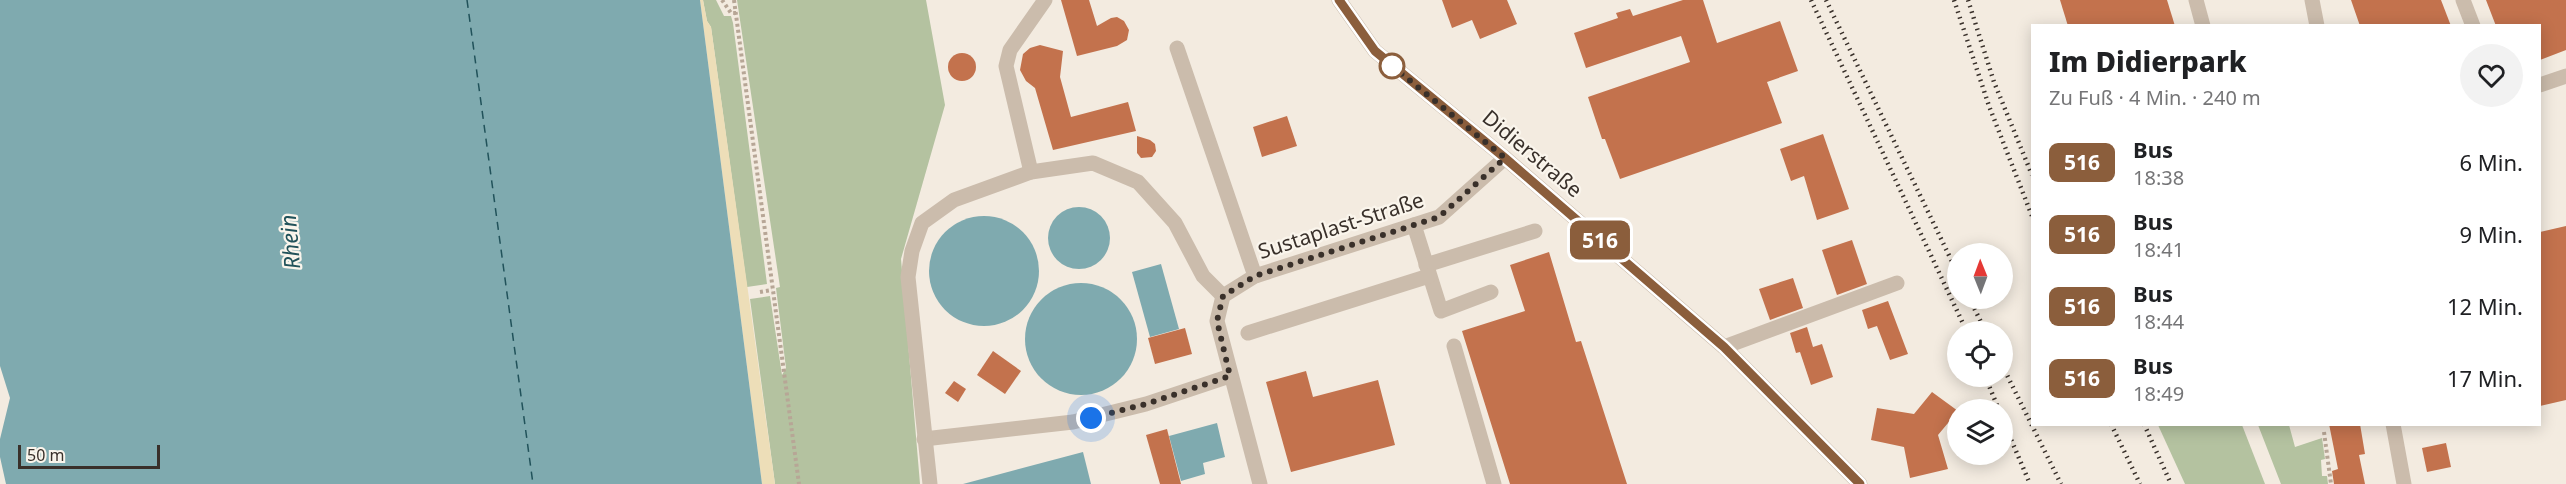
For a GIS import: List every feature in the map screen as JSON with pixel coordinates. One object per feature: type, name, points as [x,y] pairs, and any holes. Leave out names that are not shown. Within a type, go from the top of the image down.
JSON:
[{"type":"street","points":[[1031,172],[1006,66],[1011,50],[1045,0]]},
{"type":"street","name":"Didierstraße","points":[[1339,0],[1375,51],[1505,158],[1724,347],[1860,484]]},
{"type":"street","points":[[2196,0],[2202,24]]},
{"type":"street","points":[[2312,0],[2317,24]]},
{"type":"street","points":[[2463,0],[2472,24]]},
{"type":"street","points":[[1176,48],[1255,276]]},
{"type":"street","points":[[2541,85],[2566,76]]},
{"type":"street","name":"Sustaplast-Straße","points":[[1223,296],[1255,276],[1439,217],[1505,158]]},
{"type":"street","points":[[930,484],[908,276],[912,251],[922,223],[954,200],[1031,172],[1093,163],[1138,182],[1175,223],[1203,276],[1223,296],[1217,321],[1260,484]]},
{"type":"street","points":[[1414,225],[1441,311],[1491,292]]},
{"type":"street","points":[[1248,333],[1428,271],[1535,231]]},
{"type":"street","points":[[1724,347],[1897,283]]},
{"type":"street","points":[[1454,346],[1494,484]]},
{"type":"street","points":[[924,439],[1073,422],[1146,404],[1230,376]]},
{"type":"street","points":[[2393,426],[2404,484]]},
{"type":"path","points":[[722,0],[731,13],[736,13]]},
{"type":"path","points":[[734,0],[799,484]]},
{"type":"path","points":[[760,292],[772,290]]},
{"type":"path","points":[[2324,432],[2331,484]]},
{"type":"green space","points":[[703,0],[716,0],[724,16],[731,16],[733,23],[767,284],[747,287],[711,27],[707,21]]},
{"type":"green space","points":[[737,0],[926,0],[945,105],[901,259],[920,484],[775,484],[750,299],[770,296],[782,375],[786,368],[776,288],[780,287]]},
{"type":"green space","points":[[2158,426],[2242,426],[2265,484],[2185,484]]},
{"type":"green space","points":[[2258,426],[2289,426],[2295,447],[2322,438],[2325,459],[2321,460],[2322,476],[2327,476],[2328,484],[2281,484]]},
{"type":"sand","points":[[700,0],[703,0],[707,21],[711,27],[775,484],[762,484]]},
{"type":"water","name":"Rhein","points":[[0,0],[700,0],[762,484],[6,484],[0,457],[0,439],[10,398],[0,366]]},
{"type":"water","points":[[1073,207],[1085,207],[1101,216],[1108,226],[1110,238],[1108,250],[1101,260],[1085,269],[1073,269],[1062,264],[1053,255],[1048,244],[1048,232],[1053,221],[1062,212]]},
{"type":"water","points":[[984,216],[1005,220],[1023,232],[1035,250],[1039,271],[1035,292],[1023,310],[1005,322],[984,326],[963,322],[945,310],[933,292],[929,271],[933,250],[945,232],[963,220]]},
{"type":"water","points":[[1161,264],[1179,329],[1150,337],[1132,272]]},
{"type":"water","points":[[1081,283],[1103,287],[1121,299],[1133,317],[1137,339],[1133,361],[1121,379],[1103,391],[1081,395],[1059,391],[1041,379],[1029,361],[1025,339],[1029,317],[1041,299],[1059,287]]},
{"type":"water","points":[[1217,423],[1225,457],[1203,463],[1205,474],[1181,481],[1169,436]]},
{"type":"water","points":[[1083,452],[1091,484],[963,484]]},
{"type":"building","points":[[1061,0],[1089,0],[1097,26],[1111,18],[1117,17],[1124,21],[1129,30],[1127,40],[1117,46],[1077,56]]},
{"type":"building","points":[[1442,0],[1507,0],[1517,24],[1480,39],[1472,20],[1452,28]]},
{"type":"building","points":[[1683,0],[1703,0],[1717,43],[1780,21],[1798,71],[1767,82],[1782,123],[1620,179],[1605,139],[1602,139],[1588,97],[1690,62],[1681,36],[1586,68],[1574,33],[1618,18],[1616,13],[1630,9],[1633,16]]},
{"type":"building","points":[[2060,0],[2167,0],[2174,24],[2067,24]]},
{"type":"building","points":[[2351,0],[2441,0],[2450,24],[2359,24]]},
{"type":"building","points":[[2486,0],[2566,0],[2566,50],[2541,60],[2541,24],[2495,24]]},
{"type":"building","points":[[1040,45],[1063,51],[1060,77],[1071,117],[1128,102],[1136,131],[1053,150],[1035,88],[1026,81],[1020,70],[1023,54],[1030,48]]},
{"type":"building","points":[[962,53],[972,57],[976,67],[972,77],[962,81],[952,77],[948,67],[952,57]]},
{"type":"building","points":[[1287,116],[1297,146],[1262,157],[1253,127]]},
{"type":"building","points":[[1823,134],[1849,209],[1817,220],[1804,176],[1791,181],[1780,149]]},
{"type":"building","points":[[1137,136],[1155,144],[1156,151],[1152,157],[1141,158],[1137,153]]},
{"type":"building","points":[[2566,226],[2566,400],[2541,406],[2541,232]]},
{"type":"building","points":[[1852,240],[1867,284],[1837,295],[1822,250]]},
{"type":"building","points":[[1549,252],[1576,342],[1581,341],[1627,484],[1510,484],[1462,331],[1525,311],[1510,265]]},
{"type":"building","points":[[1793,278],[1803,308],[1770,320],[1759,289]]},
{"type":"building","points":[[1888,301],[1908,354],[1890,360],[1877,326],[1868,329],[1862,310]]},
{"type":"building","points":[[1807,327],[1813,347],[1822,344],[1833,377],[1811,385],[1800,352],[1796,353],[1790,333]]},
{"type":"building","points":[[1185,328],[1192,354],[1155,364],[1148,338]]},
{"type":"building","points":[[993,351],[1021,371],[1005,394],[977,375]]},
{"type":"building","points":[[1306,371],[1313,397],[1378,380],[1395,445],[1291,472],[1266,382]]},
{"type":"building","points":[[954,381],[966,389],[958,402],[945,393]]},
{"type":"building","points":[[1932,392],[1947,403],[1947,424],[1938,435],[1948,469],[1910,478],[1904,447],[1871,440],[1877,408],[1914,414]]},
{"type":"building","points":[[2329,426],[2360,426],[2365,454],[2359,455],[2365,484],[2334,484],[2332,471],[2338,469]]},
{"type":"building","points":[[1167,429],[1181,484],[1160,484],[1146,435]]},
{"type":"building","points":[[2446,443],[2451,467],[2427,472],[2422,448]]},
{"type":"ferry route","points":[[467,0],[533,484]]},
{"type":"railway","points":[[1811,0],[1962,321]]},
{"type":"railway","points":[[1826,0],[1947,251]]},
{"type":"railway","points":[[1954,0],[1989,106],[2031,213]]},
{"type":"railway","points":[[1968,0],[1994,82],[2031,173]]},
{"type":"railway","points":[[1974,309],[1980,321]]},
{"type":"railway","points":[[1990,387],[1994,399]]},
{"type":"railway","points":[[2013,387],[2031,423]]},
{"type":"railway","points":[[2032,426],[2061,484]]},
{"type":"railway","points":[[2112,426],[2140,484]]},
{"type":"railway","points":[[2145,426],[2171,484]]},
{"type":"railway","points":[[2013,444],[2030,484]]},
{"type":"bus line","name":"516","points":[[1339,0],[1375,51],[1505,158],[1724,347],[1860,484]]},
{"type":"route","points":[[1091,418],[1146,404],[1230,376],[1217,321],[1223,296],[1255,276],[1439,217],[1505,158],[1392,66]]}]
